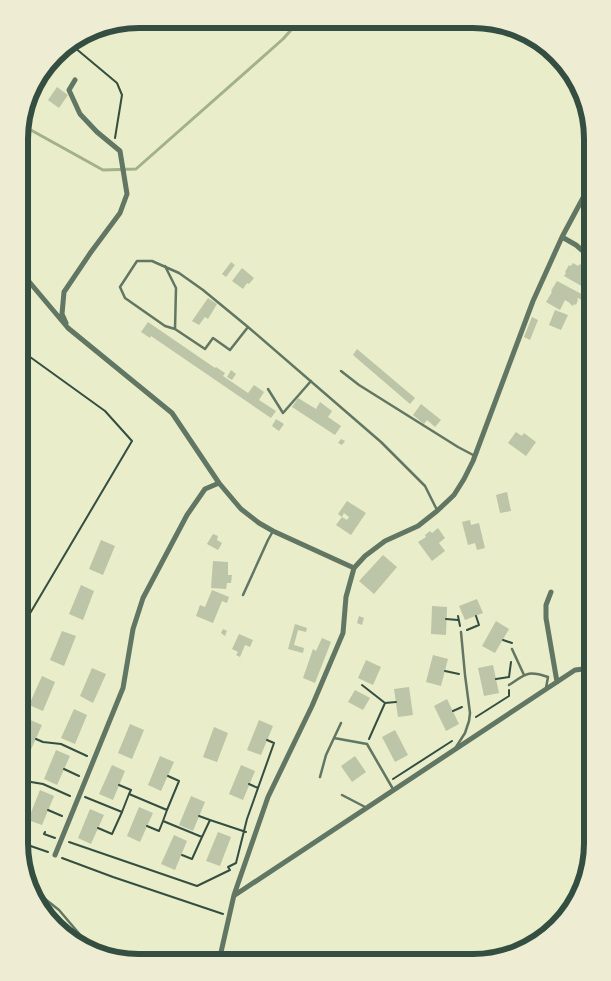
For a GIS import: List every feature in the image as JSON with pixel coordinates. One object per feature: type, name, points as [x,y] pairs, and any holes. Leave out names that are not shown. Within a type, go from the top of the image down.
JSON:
[{"type":"street","points":[[68,328],[62,314],[64,292],[120,213],[127,194],[120,151],[97,132],[80,114],[70,90],[75,80]]},
{"type":"street","points":[[221,954],[234,895],[268,797],[312,706],[343,633],[346,597],[354,568],[365,556],[385,541],[418,526],[437,511],[454,495],[464,479],[475,456],[533,301],[584,196]]},
{"type":"street","points":[[562,238],[576,245],[584,252]]},
{"type":"street","points":[[28,281],[68,328],[172,413],[219,483],[241,509],[273,531],[354,568]]},
{"type":"street","points":[[55,855],[123,688],[133,629],[143,598],[187,515],[205,489],[219,483]]},
{"type":"street","points":[[551,592],[546,605],[546,618],[557,682]]},
{"type":"street","points":[[234,895],[575,670],[583,669]]},
{"type":"lane","points":[[248,327],[230,350],[213,338],[205,349],[175,329],[165,326],[124,298],[120,287],[136,261],[152,260],[179,273],[248,327],[381,442],[425,486],[437,511]]},
{"type":"lane","points":[[165,266],[176,288],[175,329]]},
{"type":"lane","points":[[341,371],[359,385],[475,456]]},
{"type":"lane","points":[[268,389],[283,413],[311,382]]},
{"type":"lane","points":[[243,595],[273,531]]},
{"type":"lane","points":[[454,750],[465,733],[469,721],[461,632]]},
{"type":"lane","points":[[512,649],[524,675]]},
{"type":"lane","points":[[509,685],[524,675],[534,672],[548,677],[546,690]]},
{"type":"lane","points":[[320,777],[326,755],[341,723]]},
{"type":"lane","points":[[334,738],[367,744],[394,790]]},
{"type":"lane","points":[[342,795],[367,808]]},
{"type":"lane","points":[[41,896],[59,910],[84,939]]},
{"type":"path","points":[[75,48],[117,83],[122,95],[114,140],[120,151]]},
{"type":"path","points":[[28,355],[105,411],[132,441],[28,617]]},
{"type":"path","points":[[446,619],[458,618],[461,632],[478,625],[476,616]]},
{"type":"path","points":[[469,721],[509,696],[513,643],[503,640]]},
{"type":"path","points":[[445,672],[465,676]]},
{"type":"path","points":[[362,685],[385,703],[396,702]]},
{"type":"path","points":[[367,744],[385,703]]},
{"type":"path","points":[[453,710],[468,704]]},
{"type":"path","points":[[389,782],[465,733]]},
{"type":"path","points":[[36,739],[43,742],[61,744],[94,759]]},
{"type":"path","points":[[45,832],[44,834],[60,840],[197,886],[230,870],[228,867],[236,863],[244,832],[274,743],[267,740]]},
{"type":"path","points":[[64,770],[86,779]]},
{"type":"path","points":[[147,826],[159,831],[179,781],[168,776]]},
{"type":"path","points":[[28,782],[43,784],[122,812]]},
{"type":"path","points":[[249,784],[258,788]]},
{"type":"path","points":[[98,828],[112,834],[131,790],[119,785]]},
{"type":"path","points":[[129,794],[167,810]]},
{"type":"path","points":[[48,810],[69,819]]},
{"type":"path","points":[[199,816],[244,832]]},
{"type":"path","points":[[182,855],[192,859],[210,820]]},
{"type":"path","points":[[163,821],[202,837]]},
{"type":"path","points":[[28,845],[113,878],[230,916]]},
{"type":"building","points":[[57,87],[68,95],[59,108],[48,100]]},
{"type":"building","points":[[231,262],[235,265],[226,277],[222,274]]},
{"type":"building","points":[[573,263],[584,266],[584,287],[564,276],[569,265],[571,266]]},
{"type":"building","points":[[242,268],[254,278],[243,289],[232,281]]},
{"type":"building","points":[[557,281],[584,295],[584,301],[578,298],[576,305],[574,304],[573,306],[565,300],[560,310],[546,302]]},
{"type":"building","points":[[208,298],[217,304],[208,319],[205,317],[199,325],[192,321]]},
{"type":"building","points":[[555,310],[568,315],[561,330],[549,325]]},
{"type":"building","points":[[532,317],[538,320],[530,340],[524,337]]},
{"type":"building","points":[[148,322],[225,373],[223,376],[248,393],[254,385],[264,392],[259,400],[276,411],[271,418],[151,336],[150,338],[141,332]]},
{"type":"building","points":[[357,349],[415,398],[410,404],[353,355]]},
{"type":"building","points":[[231,370],[236,374],[232,380],[227,377]]},
{"type":"building","points":[[298,398],[316,409],[320,402],[332,411],[328,417],[341,426],[335,435],[292,407]]},
{"type":"building","points":[[421,404],[441,420],[435,427],[427,420],[424,424],[413,415]]},
{"type":"building","points":[[276,419],[284,424],[279,431],[272,426]]},
{"type":"building","points":[[516,432],[522,436],[524,433],[536,442],[526,456],[508,443]]},
{"type":"building","points":[[341,439],[345,441],[342,445],[338,443]]},
{"type":"building","points":[[507,492],[511,511],[500,513],[496,495]]},
{"type":"building","points":[[347,501],[366,513],[351,535],[336,525],[342,517],[338,514]],"holes":[[[344,513],[349,517],[347,520],[342,517]]]},
{"type":"building","points":[[470,520],[471,525],[479,523],[485,548],[477,550],[475,543],[468,545],[462,522]]},
{"type":"building","points":[[438,528],[445,538],[439,543],[445,551],[432,561],[418,542],[426,537],[425,535],[430,531],[432,533]]},
{"type":"building","points":[[213,534],[218,536],[217,540],[222,543],[218,550],[207,544]]},
{"type":"building","points":[[101,540],[115,546],[103,575],[89,569]]},
{"type":"building","points":[[383,555],[397,567],[374,594],[359,581]]},
{"type":"building","points":[[213,561],[228,562],[228,575],[232,575],[231,583],[227,583],[226,589],[211,588]]},
{"type":"building","points":[[81,585],[94,591],[83,620],[69,614]]},
{"type":"building","points":[[212,590],[229,597],[227,603],[222,601],[213,623],[196,616],[200,605],[205,607]]},
{"type":"building","points":[[477,599],[483,613],[465,620],[459,606]]},
{"type":"building","points":[[432,606],[447,607],[446,635],[431,634]]},
{"type":"building","points":[[359,616],[364,618],[362,625],[357,623]]},
{"type":"building","points":[[496,621],[509,629],[495,653],[482,646]]},
{"type":"building","points":[[295,624],[307,628],[306,632],[298,630],[294,645],[304,648],[303,653],[288,649]]},
{"type":"building","points":[[223,629],[227,631],[225,636],[221,633]]},
{"type":"building","points":[[62,631],[76,636],[64,666],[50,660]]},
{"type":"building","points":[[239,634],[253,640],[250,647],[245,645],[240,657],[236,655],[238,652],[232,649]]},
{"type":"building","points":[[322,638],[331,642],[315,683],[303,678],[313,649],[316,651]]},
{"type":"building","points":[[433,655],[448,659],[441,686],[426,682]]},
{"type":"building","points":[[366,660],[381,667],[373,685],[358,678]]},
{"type":"building","points":[[493,665],[499,693],[484,696],[478,668]]},
{"type":"building","points":[[92,668],[106,674],[93,703],[80,696]]},
{"type":"building","points":[[42,676],[55,682],[43,711],[29,705]]},
{"type":"building","points":[[409,687],[413,715],[398,717],[394,689]]},
{"type":"building","points":[[355,690],[370,698],[363,710],[348,702]]},
{"type":"building","points":[[447,699],[459,724],[446,731],[434,706]]},
{"type":"building","points":[[74,709],[87,715],[75,744],[61,738]]},
{"type":"building","points":[[28,719],[42,725],[28,754]]},
{"type":"building","points":[[259,720],[273,726],[261,755],[247,750]]},
{"type":"building","points":[[130,724],[144,730],[132,759],[118,753]]},
{"type":"building","points":[[214,727],[228,733],[217,762],[203,757]]},
{"type":"building","points":[[395,730],[408,755],[395,762],[382,737]]},
{"type":"building","points":[[56,750],[70,756],[57,785],[44,779]]},
{"type":"building","points":[[160,756],[174,762],[161,791],[148,785]]},
{"type":"building","points":[[355,756],[366,772],[352,782],[341,766]]},
{"type":"building","points":[[112,765],[125,771],[113,800],[99,794]]},
{"type":"building","points":[[241,765],[255,771],[243,800],[229,794]]},
{"type":"building","points":[[40,790],[54,796],[42,825],[28,820]]},
{"type":"building","points":[[191,796],[205,802],[193,831],[179,825]]},
{"type":"building","points":[[139,807],[153,813],[140,842],[127,836]]},
{"type":"building","points":[[90,809],[104,815],[91,844],[78,838]]},
{"type":"building","points":[[218,832],[231,837],[220,866],[206,861]]},
{"type":"building","points":[[174,835],[187,841],[175,870],[161,864]]},
{"type":"waterway","points":[[28,128],[103,170],[136,169],[283,39],[293,28]]}]
